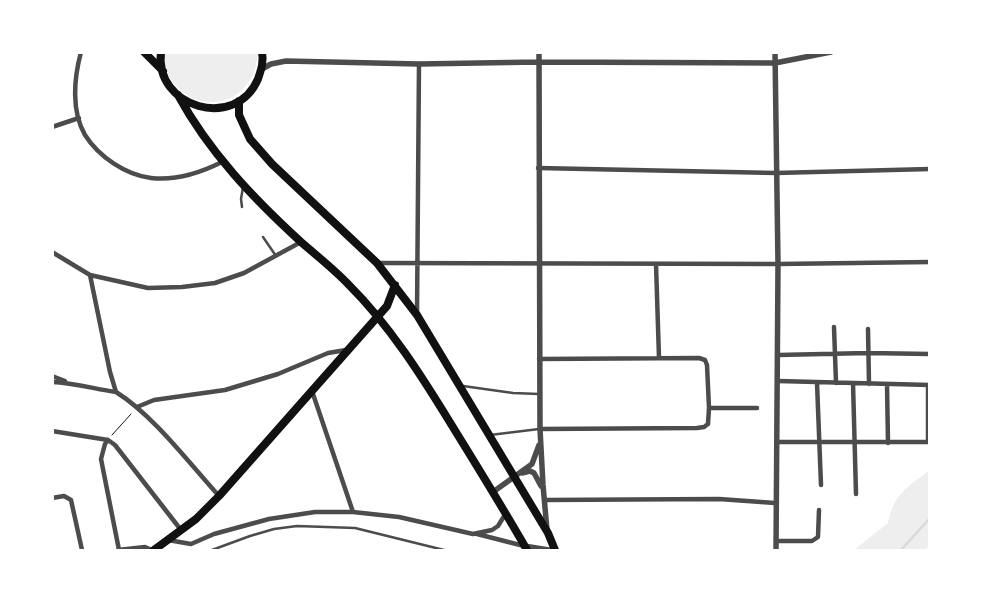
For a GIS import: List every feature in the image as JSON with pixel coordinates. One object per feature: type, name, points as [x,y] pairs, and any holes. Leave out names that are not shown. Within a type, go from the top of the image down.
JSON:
[{"type":"main road","points":[[144,52],[162,71],[171,88],[178,95],[192,105],[209,109],[225,107],[239,101],[255,86],[262,69],[262,52]]},
{"type":"main road","points":[[161,52],[162,71]]},
{"type":"main road","points":[[178,95],[192,122],[222,162],[301,242],[349,285],[401,346],[494,492],[526,548]]},
{"type":"main road","points":[[239,101],[239,115],[250,139],[272,164],[377,263],[417,315],[488,435],[515,476],[548,533],[555,550]]},
{"type":"main road","points":[[153,550],[196,519],[219,496],[378,317],[387,306],[395,285]]},
{"type":"street","points":[[81,52],[77,67],[75,90],[79,118],[86,135],[102,154],[116,165],[134,174],[152,178],[171,178],[192,175],[222,162]]},
{"type":"street","points":[[538,52],[538,359],[543,490],[548,533]]},
{"type":"street","points":[[775,52],[778,264],[776,550]]},
{"type":"street","points":[[262,69],[271,64],[286,61],[419,64],[538,62],[775,63],[831,52]]},
{"type":"street","points":[[417,315],[419,64]]},
{"type":"street","points":[[52,127],[79,118]]},
{"type":"street","points":[[538,168],[776,172],[930,169]]},
{"type":"street","points":[[52,252],[66,262],[90,274],[148,288],[182,287],[215,283],[244,273],[301,242]]},
{"type":"street","points":[[377,263],[778,264],[930,262]]},
{"type":"street","points":[[656,264],[659,358]]},
{"type":"street","points":[[90,274],[110,372],[116,392]]},
{"type":"street","points":[[834,327],[836,383]]},
{"type":"street","points":[[868,329],[869,384]]},
{"type":"street","points":[[137,407],[154,400],[225,390],[278,374],[328,353],[349,350]]},
{"type":"street","points":[[778,355],[930,354]]},
{"type":"street","points":[[538,359],[700,358],[705,360],[708,372],[710,408],[708,424],[697,428],[540,429]]},
{"type":"street","points":[[52,376],[68,383]]},
{"type":"street","points":[[52,382],[116,392],[137,407],[152,422],[219,496]]},
{"type":"street","points":[[777,442],[929,442],[929,385],[778,382]]},
{"type":"street","points":[[817,383],[821,486]]},
{"type":"street","points":[[853,384],[856,494]]},
{"type":"street","points":[[887,384],[888,443]]},
{"type":"street","points":[[312,391],[353,512]]},
{"type":"street","points":[[710,408],[757,408]]},
{"type":"street","points":[[52,430],[108,440],[115,445],[182,530]]},
{"type":"street","points":[[108,440],[105,444],[101,460],[118,550],[145,547],[153,550]]},
{"type":"street","points":[[494,492],[535,460],[541,441]]},
{"type":"street","points":[[515,476],[530,471],[534,473],[543,490]]},
{"type":"street","points":[[52,498],[64,496],[71,500],[82,550]]},
{"type":"street","points":[[545,500],[719,499],[775,503]]},
{"type":"street","points":[[776,541],[812,541],[816,539],[818,537],[819,510]]},
{"type":"street","points":[[168,540],[191,544],[214,534],[269,519],[314,512],[353,512],[400,517],[526,548],[549,550]]},
{"type":"street","points":[[473,534],[492,530],[498,526],[506,514]]},
{"type":"lane","points":[[242,207],[240,199],[243,185]]},
{"type":"lane","points":[[263,238],[276,256]]},
{"type":"lane","points":[[459,385],[513,394],[539,394]]},
{"type":"lane","points":[[488,435],[540,429]]},
{"type":"lane","points":[[212,550],[250,536],[297,526],[355,528],[444,550]]},
{"type":"path","points":[[108,440],[137,407]]},
{"type":"shaded area","points":[[165,52],[257,52],[258,54],[252,77],[239,92],[224,100],[207,102],[190,97],[176,87],[167,71]]},
{"type":"shaded area","points":[[929,471],[929,547],[924,550],[854,550],[888,523],[890,513],[902,492]]},
{"type":"waterway","points":[[901,550],[930,518]]}]
